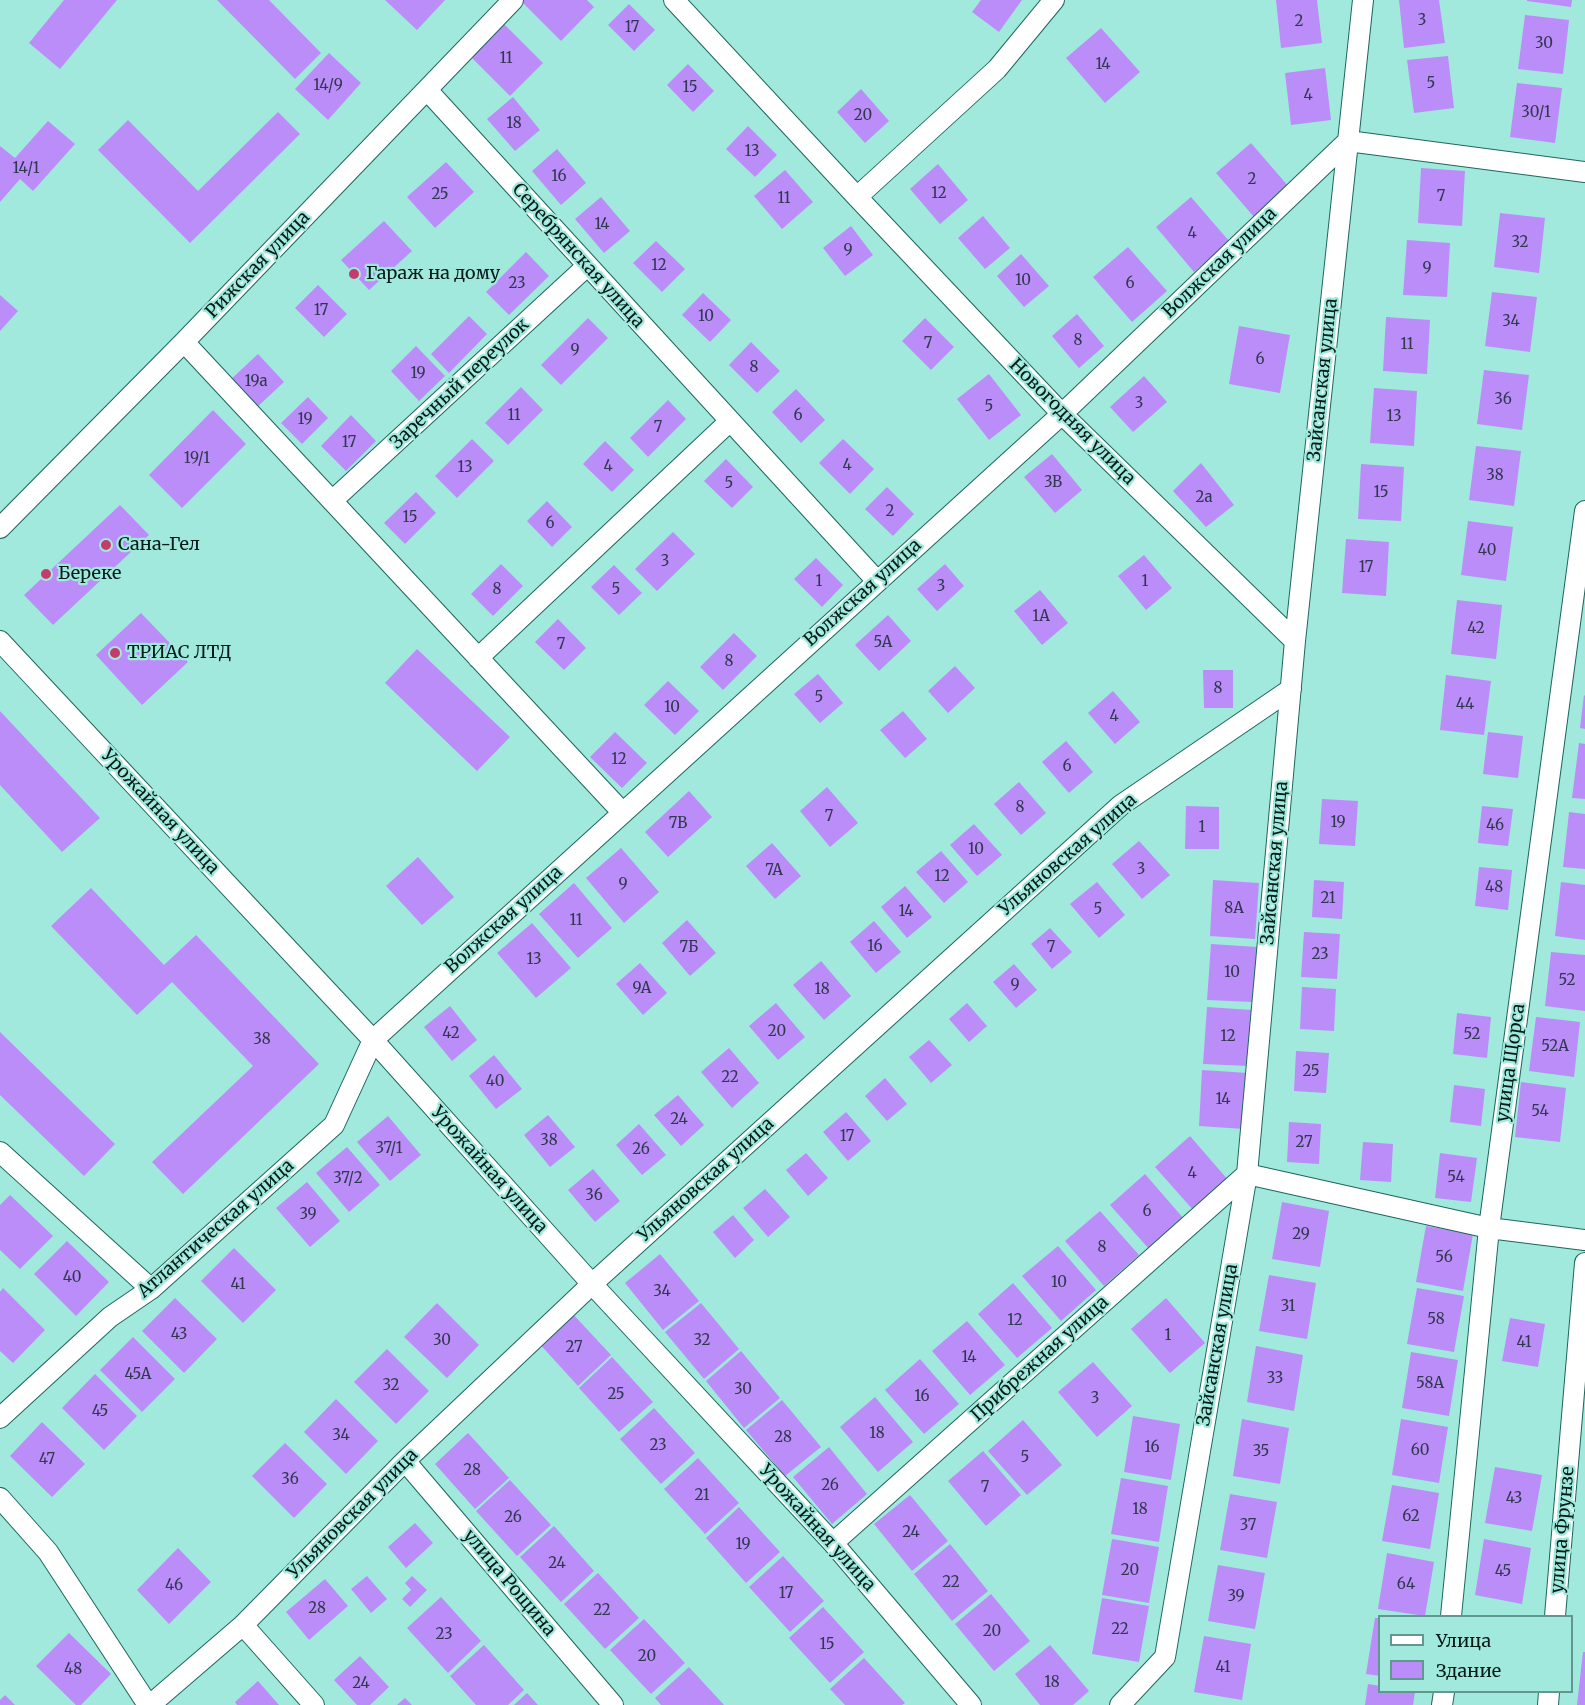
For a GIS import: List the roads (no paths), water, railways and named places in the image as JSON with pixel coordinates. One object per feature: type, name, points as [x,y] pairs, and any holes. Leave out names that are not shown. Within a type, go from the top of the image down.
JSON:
[{"type":"street","name":"Рижская улица","points":[[0,528],[184,342],[513,0]]},
{"type":"street","name":"Новогодняя улица","points":[[674,0],[856,197],[1062,414],[1295,641]]},
{"type":"street","points":[[856,197],[997,69],[1054,0]]},
{"type":"street","name":"Зайсанская улица","points":[[1120,1705],[1165,1657],[1247,1174],[1295,641],[1363,0]]},
{"type":"street","name":"Серебрянская улица","points":[[427,90],[877,581]]},
{"type":"street","points":[[1348,141],[1585,172]]},
{"type":"street","name":"Волжская улица","points":[[373,1040],[1062,414],[1348,141]]},
{"type":"street","name":"Заречный переулок","points":[[332,501],[587,266]]},
{"type":"street","points":[[184,342],[622,812]]},
{"type":"street","points":[[478,658],[730,421]]},
{"type":"street","name":"улица Щорса","points":[[1451,1615],[1489,1228],[1584,519]]},
{"type":"street","name":"Урожайная улица","points":[[0,640],[373,1040],[592,1284],[833,1543],[971,1705]]},
{"type":"street","name":"Ульяновская улица","points":[[149,1705],[243,1625],[405,1461],[592,1284],[1121,805],[1291,689]]},
{"type":"street","name":"Атлантическая улица","points":[[0,1418],[110,1317],[152,1289],[334,1125],[373,1040]]},
{"type":"street","points":[[0,1152],[152,1289]]},
{"type":"street","points":[[1247,1174],[1489,1228],[1585,1240]]},
{"type":"street","name":"Прибрежная улица","points":[[833,1543],[1247,1174]]},
{"type":"street","name":"улица Фрунзе","points":[[1556,1615],[1585,1263]]},
{"type":"street","name":"улица Рощина","points":[[405,1461],[613,1705]]},
{"type":"street","points":[[0,1498],[48,1552],[149,1705]]},
{"type":"street","points":[[243,1625],[314,1705]]},
{"type":"place","name":"Гараж на дому","points":[[354,274]]},
{"type":"place","name":"Сана-Гел","points":[[106,545]]},
{"type":"place","name":"Береке","points":[[46,574]]},
{"type":"place","name":"ТРИАС ЛТД","points":[[115,653]]}]
